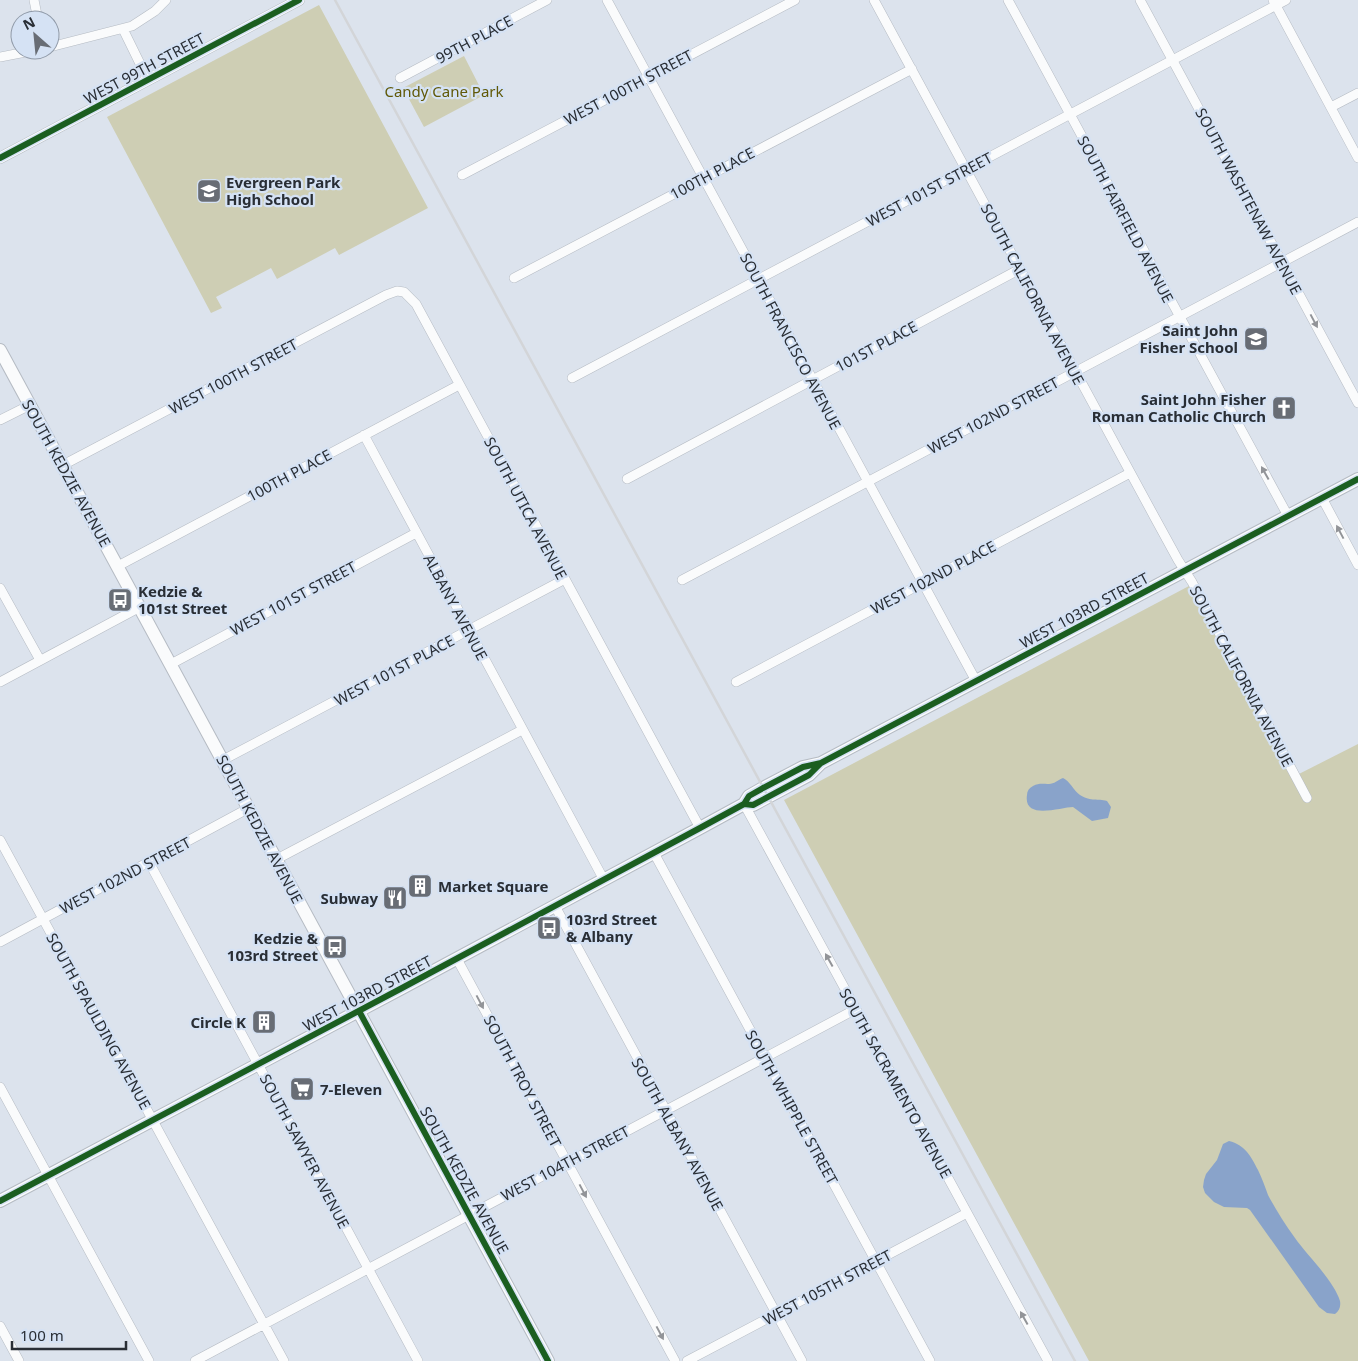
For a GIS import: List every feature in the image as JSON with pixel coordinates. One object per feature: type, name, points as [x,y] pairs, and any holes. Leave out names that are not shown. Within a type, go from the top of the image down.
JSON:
[{"type":"main road","name":"SOUTH KEDZIE AVENUE","points":[[0,350],[548,1361]]},
{"type":"main road","name":"WEST 103RD STREET","points":[[0,1201],[654,853],[744,804],[749,796],[763,788],[803,767],[821,763],[1358,479]]},
{"type":"street","points":[[60,45],[123,30],[143,19],[166,0]]},
{"type":"street","name":"WEST 99TH STREET","points":[[0,158],[299,0]]},
{"type":"street","name":"99TH PLACE","points":[[400,78],[547,0]]},
{"type":"street","name":"SOUTH FRANCISCO AVENUE","points":[[607,0],[976,681]]},
{"type":"street","name":"WEST 100TH STREET","points":[[462,175],[794,0]]},
{"type":"street","name":"SOUTH CALIFORNIA AVENUE","points":[[874,0],[1130,473],[1184,571],[1192,582],[1307,798]]},
{"type":"street","name":"SOUTH FAIRFIELD AVENUE","points":[[1008,0],[1288,516]]},
{"type":"street","name":"SOUTH WASHTENAW AVENUE","points":[[1140,0],[1358,403]]},
{"type":"street","name":"WEST 101ST STREET","points":[[572,378],[1173,60],[1274,3],[1286,0]]},
{"type":"street","points":[[1274,3],[1358,158]]},
{"type":"street","points":[[123,30],[148,80]]},
{"type":"street","name":"100TH PLACE","points":[[514,278],[703,177],[912,69]]},
{"type":"street","points":[[1331,107],[1358,93]]},
{"type":"street","name":"WEST 102ND STREET","points":[[682,580],[1358,222]]},
{"type":"street","name":"101ST PLACE","points":[[627,479],[1020,269]]},
{"type":"street","name":"WEST 100TH STREET","points":[[63,465],[386,294],[397,291],[404,292]]},
{"type":"street","name":"SOUTH UTICA AVENUE","points":[[404,292],[416,304],[700,828]]},
{"type":"street","name":"100TH PLACE","points":[[118,566],[460,385]]},
{"type":"street","points":[[0,420],[30,405]]},
{"type":"street","name":"ALBANY AVENUE","points":[[364,435],[604,880]]},
{"type":"street","name":"WEST 102ND PLACE","points":[[736,682],[1130,473]]},
{"type":"street","points":[[1322,498],[1358,565]]},
{"type":"street","name":"WEST 101ST STREET","points":[[170,664],[416,533]]},
{"type":"street","name":"WEST 101ST PLACE","points":[[223,760],[565,579]]},
{"type":"street","points":[[0,588],[40,660]]},
{"type":"street","points":[[0,682],[140,607]]},
{"type":"street","points":[[277,859],[522,730]]},
{"type":"street","name":"SOUTH SACRAMENTO AVENUE","points":[[744,804],[1048,1361]]},
{"type":"street","name":"WEST 102ND STREET","points":[[0,942],[249,808]]},
{"type":"street","name":"SOUTH SPAULDING AVENUE","points":[[0,840],[284,1361]]},
{"type":"street","name":"SOUTH WHIPPLE STREET","points":[[654,853],[930,1361]]},
{"type":"street","name":"SOUTH SAWYER AVENUE","points":[[149,862],[418,1361]]},
{"type":"street","name":"SOUTH ALBANY AVENUE","points":[[555,906],[664,1110],[802,1361]]},
{"type":"street","name":"SOUTH TROY STREET","points":[[457,959],[675,1361]]},
{"type":"street","name":"WEST 104TH STREET","points":[[195,1361],[856,1009]]},
{"type":"street","points":[[0,1087],[149,1361]]},
{"type":"street","name":"WEST 105TH STREET","points":[[687,1361],[967,1213]]},
{"type":"street","points":[[0,1326],[19,1361]]},
{"type":"green space","points":[[319,5],[428,208],[339,255],[335,248],[277,279],[271,268],[216,297],[222,308],[211,313],[107,117]]},
{"type":"green space","name":"Candy Cane Park","points":[[464,56],[484,95],[424,127],[403,88]]},
{"type":"green space","points":[[1189,586],[1293,777],[1358,744],[1358,1361],[1089,1361],[784,800]]},
{"type":"water","points":[[1063,778],[1080,795],[1107,801],[1111,807],[1108,818],[1092,821],[1073,807],[1044,811],[1031,808],[1027,803],[1027,795],[1030,788],[1039,784],[1053,783]]},
{"type":"water","points":[[1229,1141],[1239,1145],[1250,1156],[1268,1195],[1281,1217],[1337,1293],[1340,1303],[1338,1312],[1335,1314],[1327,1313],[1319,1307],[1250,1210],[1247,1208],[1224,1207],[1214,1202],[1205,1193],[1203,1187],[1206,1174],[1217,1160],[1223,1144]]},
{"type":"railway","points":[[335,0],[1075,1361]]},
{"type":"cycle path","points":[[0,158],[299,0]]},
{"type":"cycle path","points":[[0,1201],[700,828],[744,804],[749,796],[763,788],[803,767],[821,763],[1358,479]]},
{"type":"cycle path","points":[[744,804],[753,805],[809,775],[821,763]]},
{"type":"cycle path","points":[[359,1011],[548,1361]]},
{"type":"place","name":"Evergreen Park High School","points":[[209,191]]},
{"type":"place","name":"Saint John Fisher School","points":[[1256,339]]},
{"type":"place","name":"Saint John Fisher Roman Catholic Church","points":[[1284,408]]},
{"type":"place","name":"Kedzie & 101st Street","points":[[120,600]]},
{"type":"place","name":"Market Square","points":[[420,886]]},
{"type":"place","name":"Subway","points":[[395,898]]},
{"type":"place","name":"103rd Street & Albany","points":[[549,928]]},
{"type":"place","name":"Kedzie & 103rd Street","points":[[335,947]]},
{"type":"place","name":"Circle K","points":[[264,1022]]},
{"type":"place","name":"7-Eleven","points":[[302,1089]]}]
